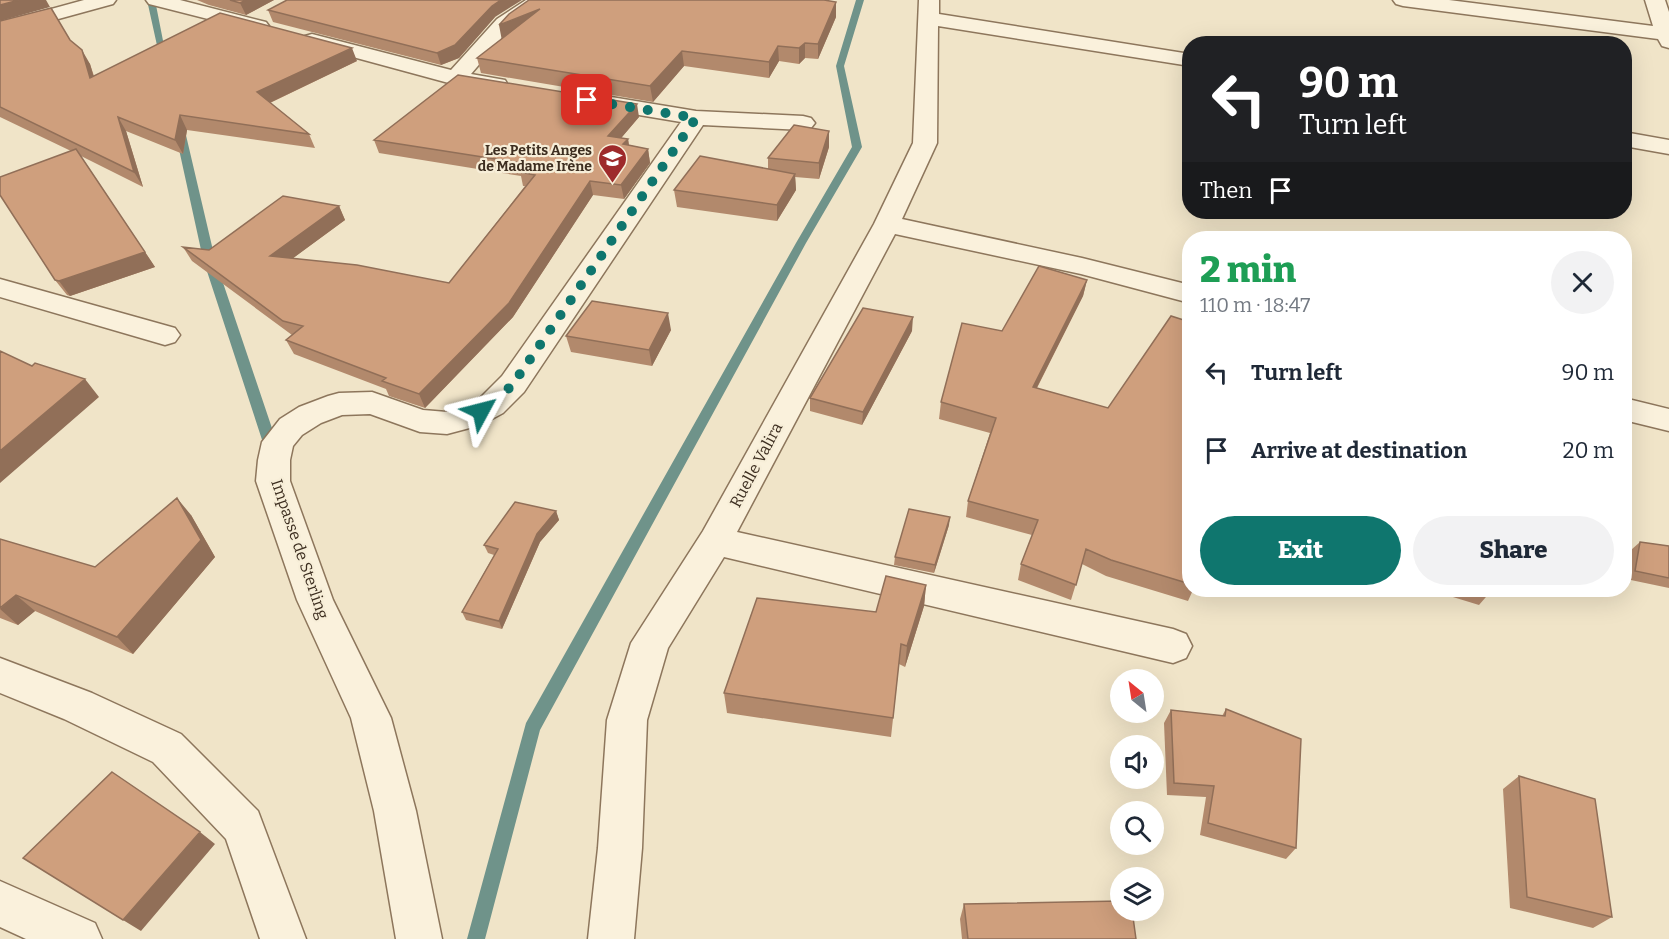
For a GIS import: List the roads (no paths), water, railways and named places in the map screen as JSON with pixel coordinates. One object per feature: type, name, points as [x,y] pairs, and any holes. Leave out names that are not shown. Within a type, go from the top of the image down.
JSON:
[{"type":"street","points":[[0,29],[106,0]]},
{"type":"street","points":[[156,0],[456,78],[513,88]]},
{"type":"street","points":[[456,78],[504,23],[540,0]]},
{"type":"street","points":[[1403,0],[1668,38],[1655,0]]},
{"type":"street","points":[[929,9],[1182,58]]},
{"type":"street","name":"Ruelle Valira","points":[[611,939],[620,848],[627,720],[650,643],[715,541],[887,224],[925,142],[929,9]]},
{"type":"street","points":[[249,24],[276,10]]},
{"type":"street","points":[[570,97],[696,118],[803,123]]},
{"type":"street","name":"Impasse de Sterling","points":[[419,939],[395,811],[371,718],[315,600],[273,481],[278,442],[291,427],[310,415],[339,404],[372,404],[420,421],[447,423],[470,417],[492,405],[513,384],[696,118]]},
{"type":"street","points":[[1632,140],[1669,147]]},
{"type":"street","points":[[887,224],[1082,266],[1182,292]]},
{"type":"street","points":[[0,288],[165,335]]},
{"type":"street","points":[[1632,411],[1669,420]]},
{"type":"street","points":[[715,541],[1173,646]]},
{"type":"street","points":[[0,675],[78,706],[167,748],[243,826],[284,939]]},
{"type":"street","points":[[0,904],[79,939]]},
{"type":"waterway","points":[[151,0],[164,59]]},
{"type":"waterway","points":[[476,939],[532,728],[801,243],[857,147],[840,66],[860,0]]},
{"type":"waterway","points":[[180,131],[209,259],[273,452]]},
{"type":"place","name":"Les Petits Anges de Madame Irène","points":[[613,184]]}]
